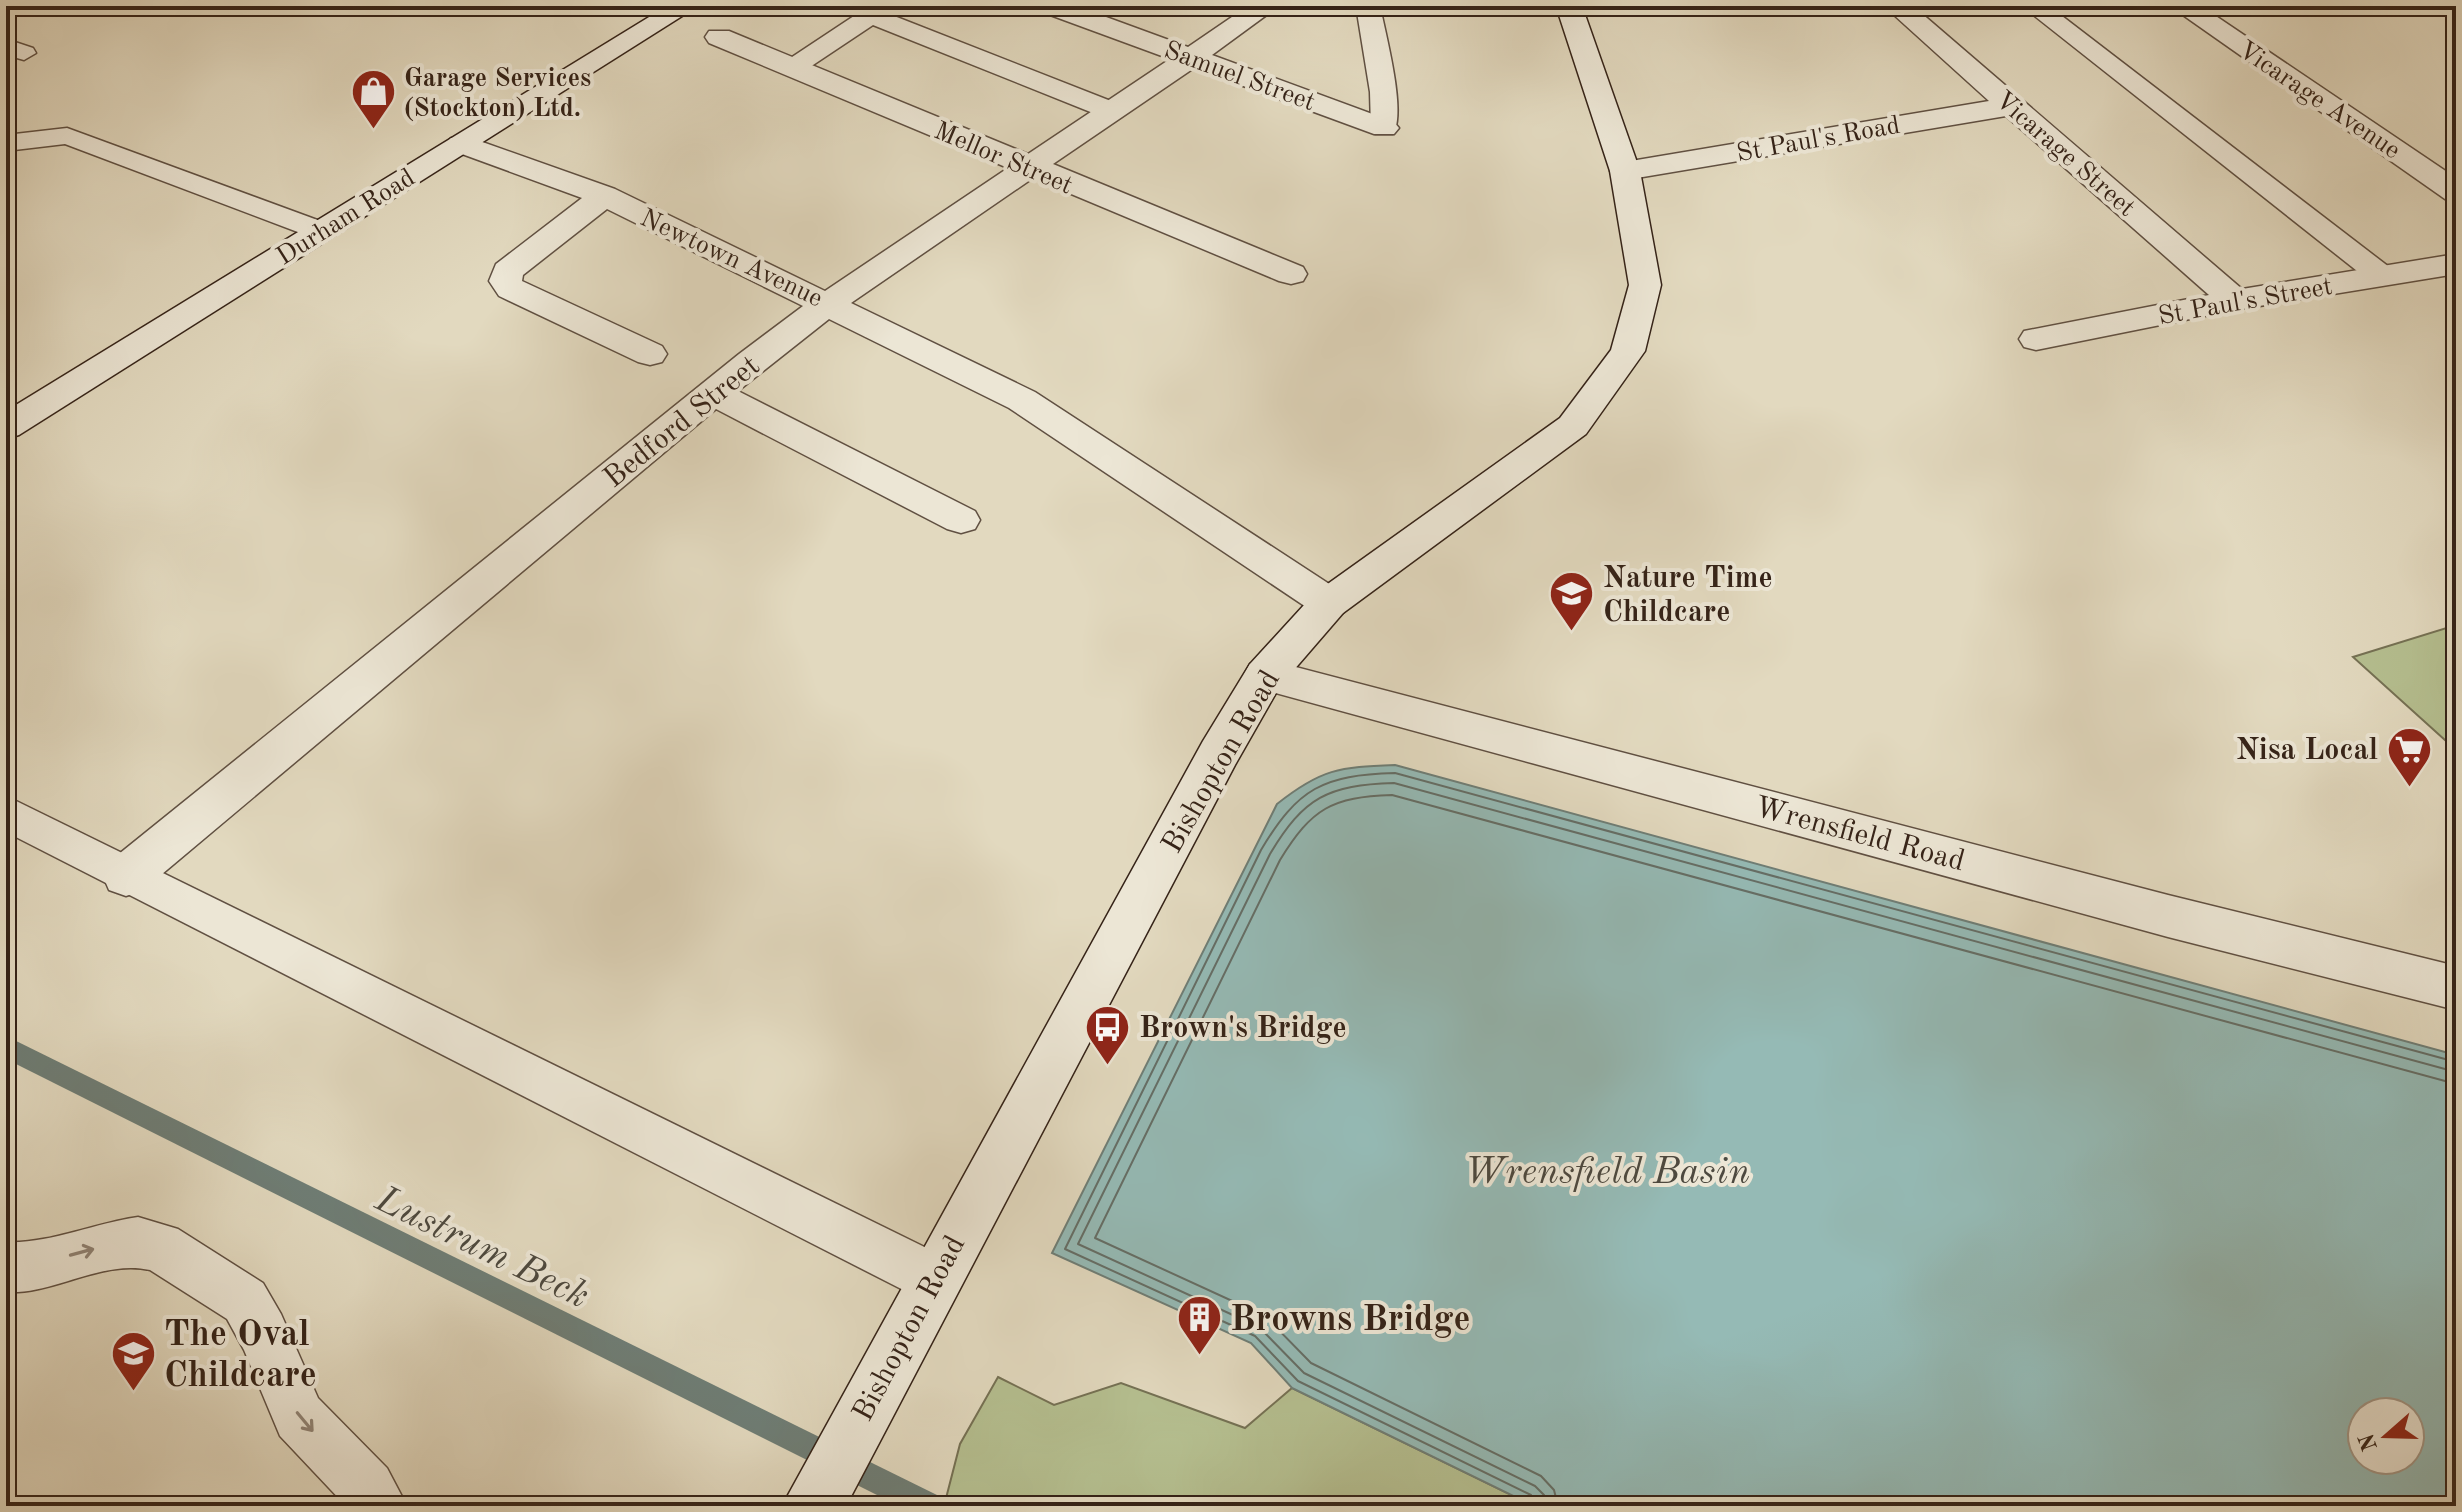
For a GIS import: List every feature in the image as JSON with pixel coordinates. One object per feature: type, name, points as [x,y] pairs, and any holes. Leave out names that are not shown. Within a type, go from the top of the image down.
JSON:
[{"type":"street","name":"Durham Road","points":[[6,427],[685,6]]},
{"type":"street","name":"Samuel Street","points":[[1051,6],[1384,128]]},
{"type":"street","name":"Bedford Street","points":[[126,876],[713,393],[829,303],[1266,6]]},
{"type":"street","name":"Bishopton Road","points":[[813,1506],[1265,675],[1329,603],[1573,426],[1628,351],[1645,285],[1625,171],[1569,6]]},
{"type":"street","name":"Vicarage Street","points":[[1897,6],[2235,300]]},
{"type":"street","name":"Vicarage Avenue","points":[[2183,6],[2456,192]]},
{"type":"street","name":"Mellor Street","points":[[719,37],[1030,169],[1291,274]]},
{"type":"street","name":"St Paul's Road","points":[[1625,171],[2011,106]]},
{"type":"street","name":"Newtown Avenue","points":[[461,144],[543,171],[604,196],[1009,393],[1329,603]]},
{"type":"street","points":[[604,196],[508,271],[505,281],[511,289],[650,354]]},
{"type":"street","name":"St Paul's Street","points":[[2036,339],[2235,300],[2456,264]]},
{"type":"street","points":[[713,393],[961,520]]},
{"type":"street","name":"Wrensfield Road","points":[[1265,675],[2168,916],[2456,988]]},
{"type":"lane","points":[[1368,6],[1383,92],[1384,128]]},
{"type":"lane","points":[[2034,6],[2382,276]]},
{"type":"lane","points":[[792,68],[878,11],[1112,111]]},
{"type":"lane","points":[[6,143],[67,136],[321,231]]},
{"type":"lane","points":[[6,813],[126,876],[935,1279]]},
{"type":"lane","points":[[6,1267],[23,1268],[102,1247],[138,1242],[160,1247],[245,1301],[263,1332],[299,1417],[367,1488],[379,1506]]},
{"type":"green space","points":[[2456,625],[2456,750],[2353,657]]},
{"type":"green space","points":[[998,1377],[1054,1405],[1121,1383],[1245,1428],[1292,1388],[1534,1506],[944,1506],[960,1444]]},
{"type":"water","name":"Wrensfield Basin","points":[[1395,765],[2456,1055],[2456,1506],[1534,1506],[1292,1388],[1251,1343],[1052,1253],[1277,804],[1306,783],[1345,769]]},
{"type":"waterway","name":"Lustrum Beck","points":[[6,1047],[929,1506]]},
{"type":"place","name":"Garage Services (Stockton) Ltd.","points":[[373,131]]},
{"type":"place","name":"Nature Time Childcare","points":[[1572,633]]},
{"type":"place","name":"Nisa Local","points":[[2409,788]]},
{"type":"place","name":"Brown's Bridge","points":[[1108,1066]]},
{"type":"place","name":"Browns Bridge","points":[[1199,1356]]},
{"type":"place","name":"The Oval Childcare","points":[[133,1392]]}]
